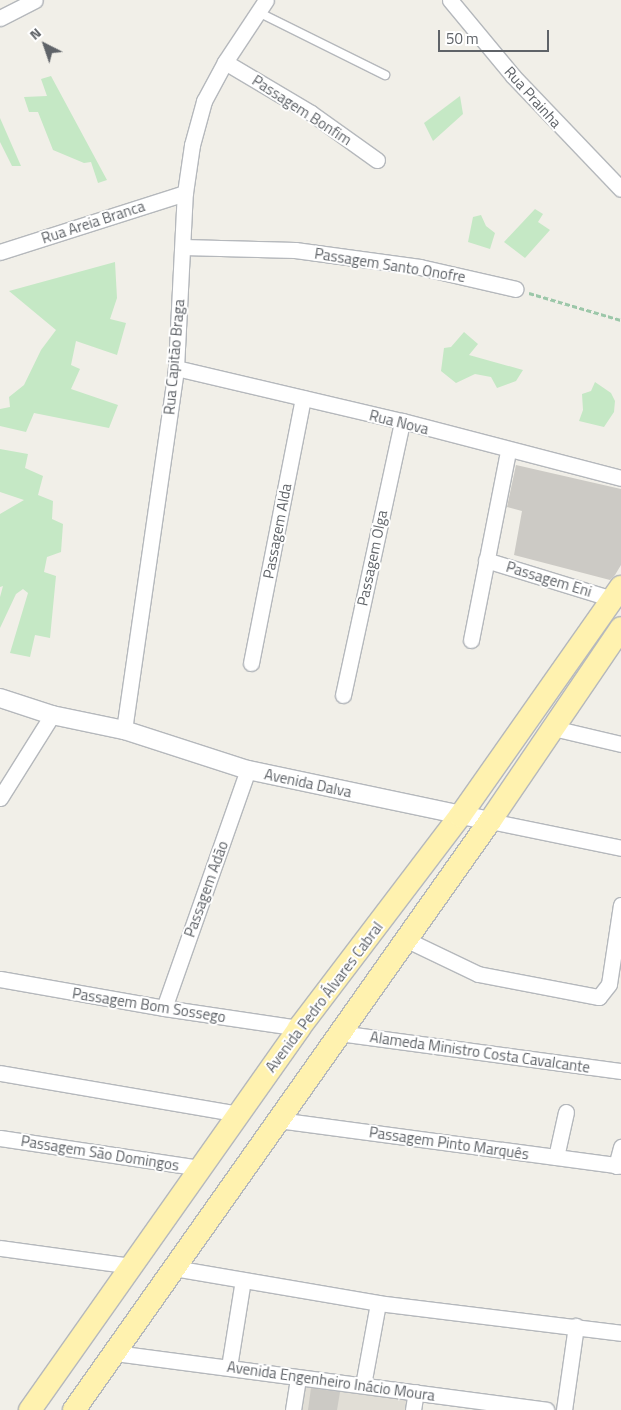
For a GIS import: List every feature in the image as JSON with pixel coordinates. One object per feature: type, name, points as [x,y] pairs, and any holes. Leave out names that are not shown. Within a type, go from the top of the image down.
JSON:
[{"type":"main road","name":"Avenida Pedro Álvares Cabral","points":[[30,1410],[299,1028],[460,816],[617,593]]},
{"type":"main road","name":"Avenida Pedro Álvares Cabral","points":[[74,1410],[490,821],[553,728],[613,645],[621,628]]},
{"type":"street","points":[[0,18],[35,0]]},
{"type":"street","name":"Rua Prainha","points":[[450,0],[545,112],[621,189]]},
{"type":"street","name":"Rua Capitão Braga","points":[[124,730],[176,368],[185,193],[192,145],[204,101],[225,62],[262,6]]},
{"type":"street","name":"Passagem Bonfim","points":[[225,62],[311,113],[377,160]]},
{"type":"street","name":"Rua Areia Branca","points":[[0,252],[185,193]]},
{"type":"street","name":"Passagem Santo Onofre","points":[[183,247],[295,250],[420,267],[516,289]]},
{"type":"street","name":"Rua Nova","points":[[176,368],[402,421],[508,451],[621,478]]},
{"type":"street","name":"Passagem Alda","points":[[250,663],[302,398]]},
{"type":"street","name":"Passagem Olga","points":[[343,695],[402,421]]},
{"type":"street","name":"Passagem Eni","points":[[472,640],[508,451]]},
{"type":"street","name":"Passagem Eni","points":[[486,560],[617,593]]},
{"type":"street","name":"Avenida Dalva","points":[[0,698],[52,715],[124,730],[248,770],[460,816],[621,848]]},
{"type":"street","points":[[0,798],[52,715]]},
{"type":"street","points":[[553,728],[621,744]]},
{"type":"street","name":"Passagem Adão","points":[[164,1008],[248,770]]},
{"type":"street","points":[[405,939],[478,974],[599,997],[609,984],[621,905]]},
{"type":"street","name":"Passagem Bom Sossego","points":[[0,979],[164,1008],[299,1028]]},
{"type":"street","name":"Alameda Ministro Costa Cavalcante","points":[[339,1033],[621,1071]]},
{"type":"street","points":[[0,1073],[239,1114]]},
{"type":"street","points":[[556,1158],[566,1112]]},
{"type":"street","name":"Passagem Pinto Marquês","points":[[278,1120],[619,1166]]},
{"type":"street","name":"Passagem São Domingos","points":[[0,1138],[200,1168]]},
{"type":"street","points":[[619,1166],[621,1147]]},
{"type":"street","points":[[0,1248],[131,1266]]},
{"type":"street","points":[[174,1268],[378,1303],[621,1333]]},
{"type":"street","points":[[228,1367],[243,1280]]},
{"type":"street","points":[[363,1385],[378,1303]]},
{"type":"street","points":[[564,1410],[576,1326]]},
{"type":"street","name":"Avenida Engenheiro Inácio Moura","points":[[115,1353],[546,1410]]},
{"type":"street","points":[[294,1410],[298,1378]]},
{"type":"street","points":[[413,1410],[416,1392]]},
{"type":"lane","points":[[262,6],[385,75]]},
{"type":"path","points":[[516,289],[621,320]]},
{"type":"shaded area","points":[[303,1384],[408,1397],[406,1410],[299,1410]]},
{"type":"green space","points":[[51,76],[107,180],[98,183],[91,162],[84,163],[53,150],[38,112],[29,112],[24,97],[47,96],[41,79]]},
{"type":"green space","points":[[460,96],[463,114],[433,141],[424,123]]},
{"type":"green space","points":[[0,118],[21,166],[12,166],[0,142]]},
{"type":"green space","points":[[535,209],[543,214],[538,222],[550,230],[525,258],[504,242]]},
{"type":"green space","points":[[481,215],[486,226],[495,233],[490,249],[468,242],[473,217]]},
{"type":"green space","points":[[115,262],[117,298],[110,319],[126,323],[117,355],[76,341],[71,365],[80,369],[71,389],[118,405],[109,428],[34,413],[26,432],[0,426],[0,409],[10,407],[9,397],[24,385],[41,350],[56,330],[9,291]]},
{"type":"green space","points":[[464,332],[478,344],[469,355],[523,370],[516,381],[497,388],[491,377],[475,374],[456,383],[441,371],[444,348],[451,347]]},
{"type":"green space","points":[[595,382],[611,393],[615,401],[614,412],[604,427],[579,421],[583,410],[582,394],[591,391]]},
{"type":"green space","points":[[0,449],[28,454],[25,468],[43,476],[38,495],[53,501],[52,519],[63,524],[61,552],[47,557],[44,572],[56,576],[50,638],[35,635],[30,657],[10,653],[28,593],[23,589],[16,594],[0,628],[0,597],[3,586],[0,587],[0,514],[24,500],[0,492]]},
{"type":"building","points":[[516,465],[621,489],[621,565],[610,580],[514,555],[522,511],[507,507]]},
{"type":"building","points":[[311,1388],[340,1392],[337,1410],[308,1410]]}]
